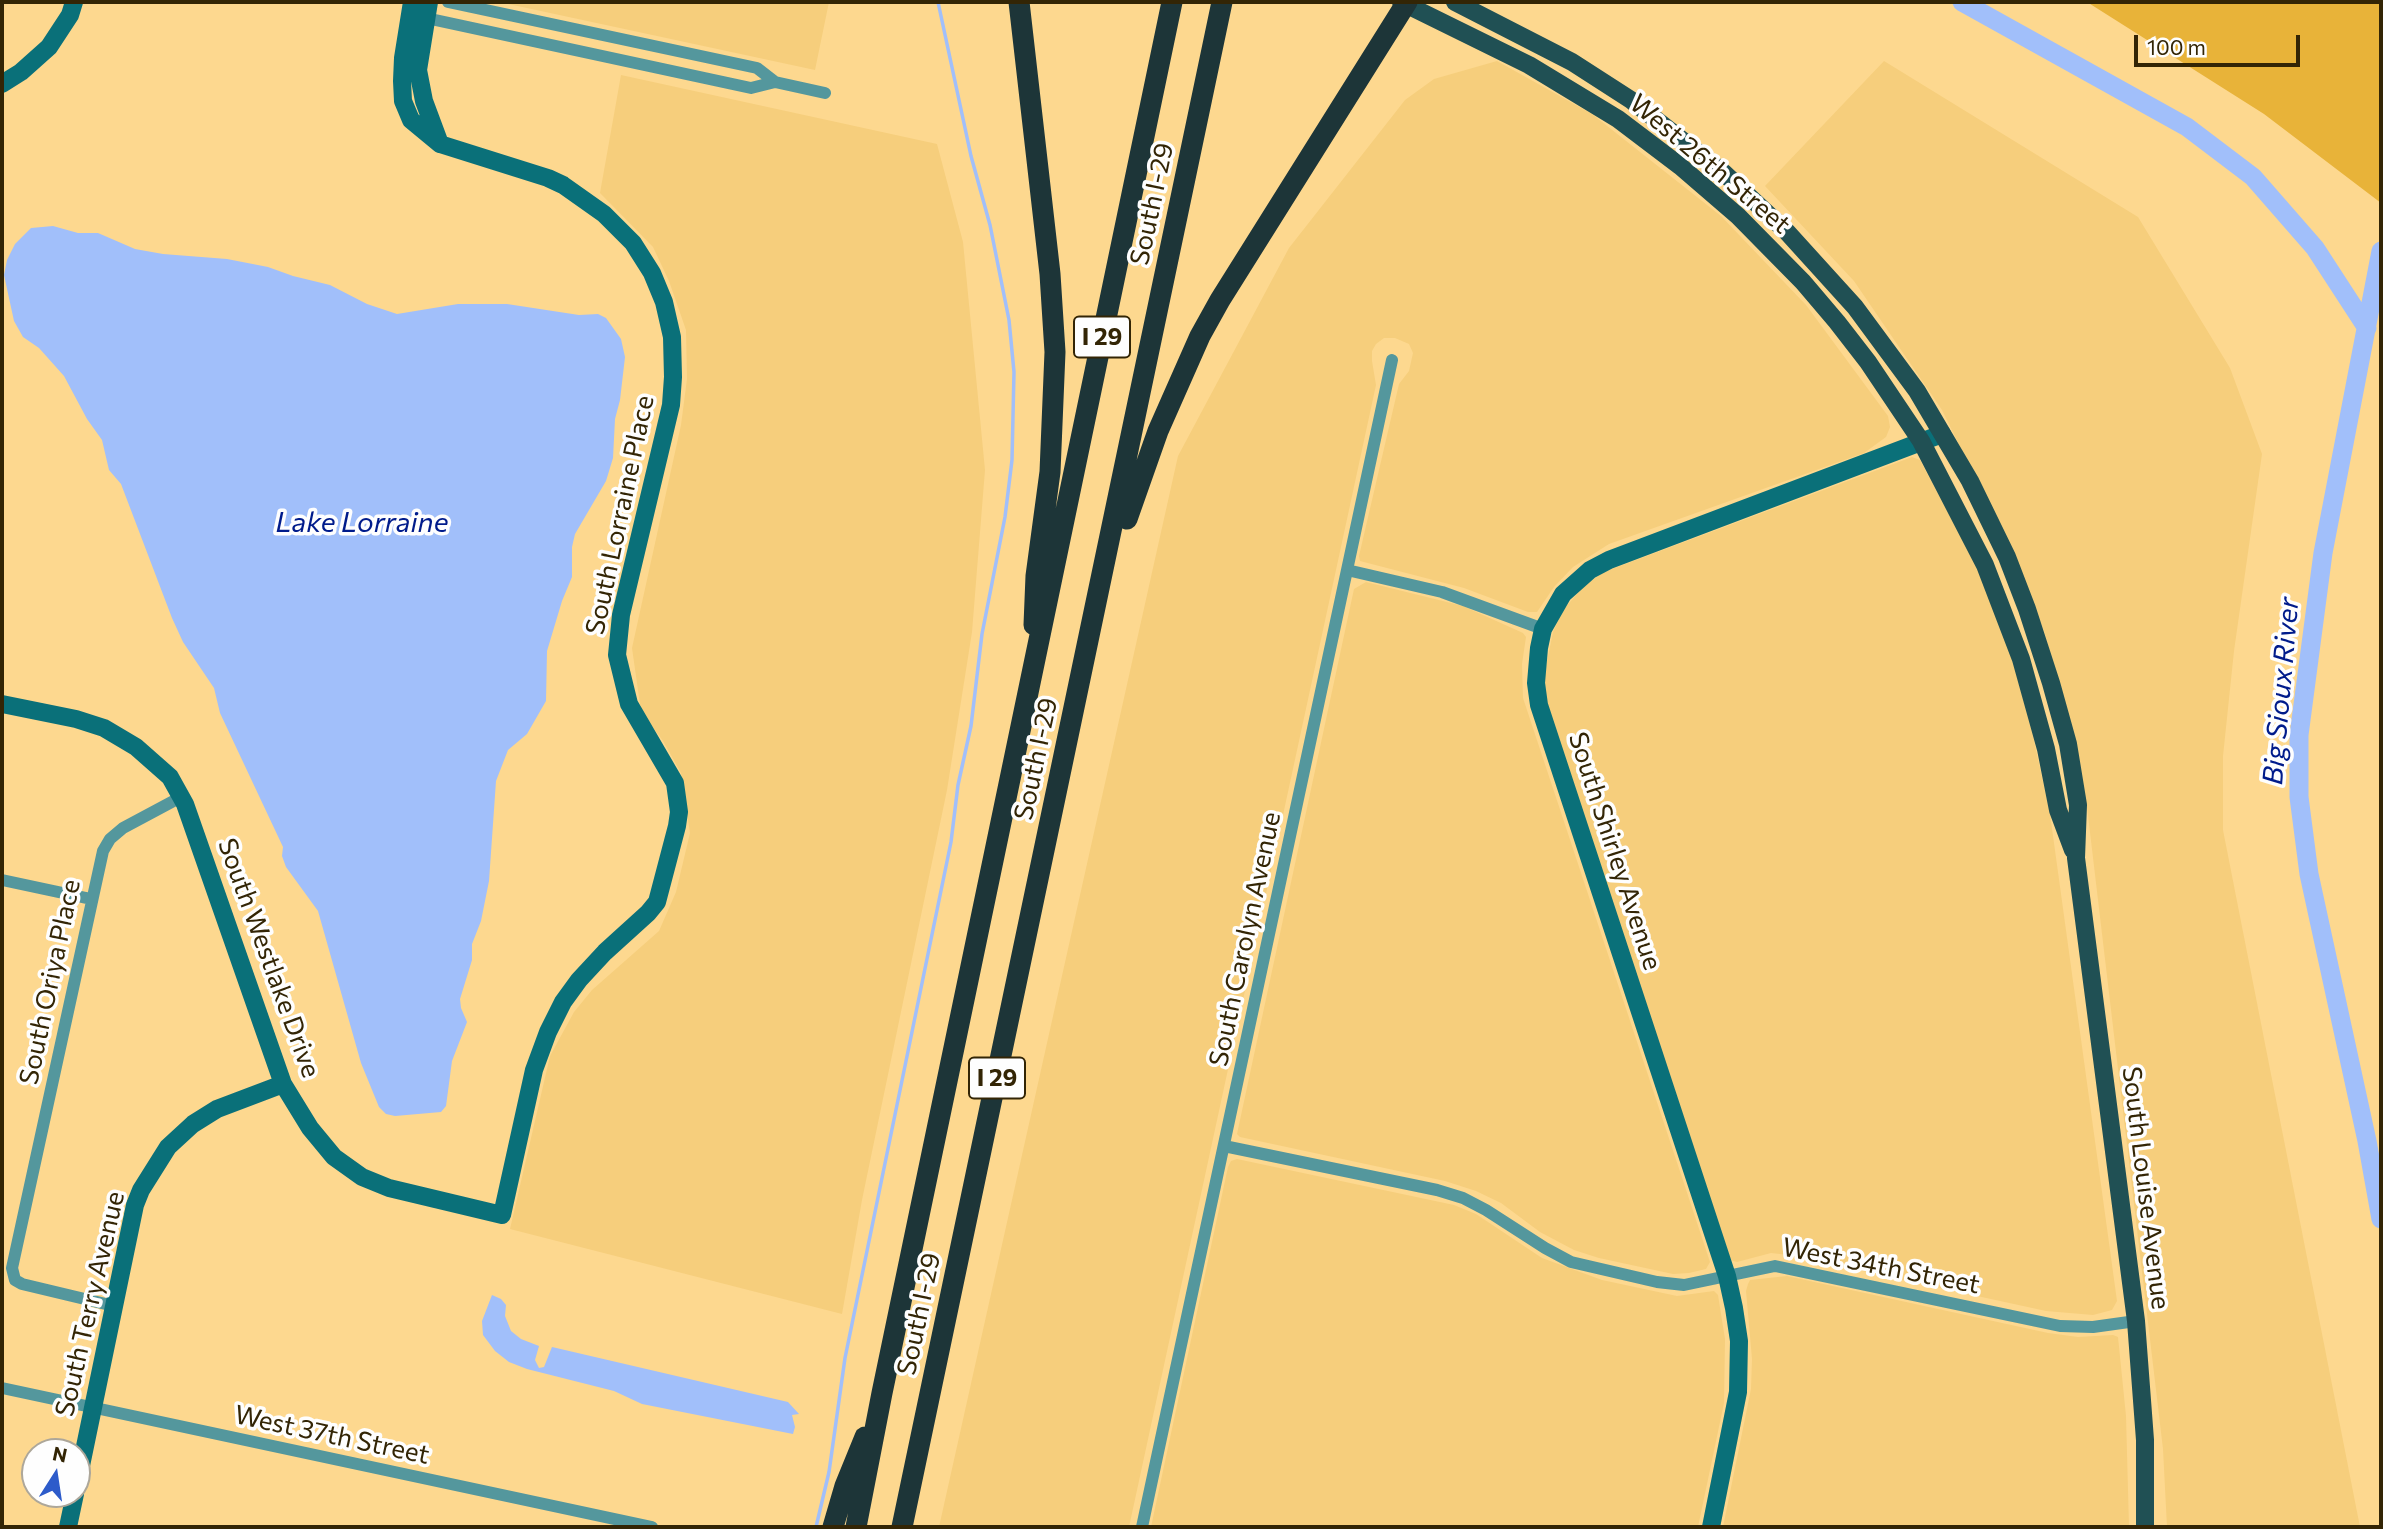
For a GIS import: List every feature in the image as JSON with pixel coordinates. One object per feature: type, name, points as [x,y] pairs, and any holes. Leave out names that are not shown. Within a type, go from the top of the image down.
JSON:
[{"type":"highway","points":[[1019,2],[1050,274],[1055,352],[1050,472],[1034,595],[1034,673]]},
{"type":"highway","name":"South I-29","points":[[856,1527],[1172,2]]},
{"type":"highway","name":"South I-29","points":[[904,1524],[1222,2]]},
{"type":"highway","points":[[1090,638],[1146,464],[1200,336],[1405,3]]},
{"type":"highway","points":[[833,1527],[845,1486],[883,1393]]},
{"type":"main road","name":"West 26th Street","points":[[1455,2],[1572,62],[1611,87],[1684,140],[1744,191],[1787,232],[1855,307],[1917,391],[1942,434]]},
{"type":"main road","name":"West 26th Street","points":[[1405,3],[1561,82],[1618,119],[1700,182],[1771,248],[1829,312],[1868,362],[1921,441]]},
{"type":"main road","name":"South Louise Avenue","points":[[1942,434],[1970,481],[2007,557],[2042,653],[2068,744],[2078,805],[2076,858],[2136,1321],[2145,1440],[2145,1527]]},
{"type":"main road","name":"South Louise Avenue","points":[[1921,441],[1974,541],[2003,608],[2038,720],[2058,810],[2076,858]]},
{"type":"street","points":[[2,84],[21,72],[49,47],[74,2]]},
{"type":"street","points":[[448,2],[757,68],[775,82],[825,93]]},
{"type":"street","points":[[417,5],[751,88],[775,82]]},
{"type":"street","name":"South Lorraine Place","points":[[417,5],[402,58],[403,101],[411,120],[440,144],[548,178],[563,185],[604,214],[633,243],[652,273],[669,320],[673,358],[671,405],[621,615],[617,655],[629,704],[675,783],[679,812],[677,826],[657,902],[579,980],[563,1002],[548,1032],[534,1070],[502,1215]]},
{"type":"street","name":"South Carolyn Avenue","points":[[1142,1527],[1392,360]]},
{"type":"street","name":"South Shirley Avenue","points":[[1711,1527],[1738,1392],[1739,1341],[1727,1276],[1539,705],[1536,683],[1539,648],[1544,629],[1563,594],[1590,570],[1609,560],[1942,434]]},
{"type":"street","points":[[1347,570],[1448,594],[1544,629]]},
{"type":"street","name":"South Westlake Drive","points":[[2,704],[76,719],[104,728],[153,759],[170,777],[181,797],[283,1084],[310,1128],[334,1157],[362,1177],[389,1188],[502,1215]]},
{"type":"street","name":"South Oriya Place","points":[[114,1306],[22,1284],[15,1280],[12,1272],[99,863],[110,839],[123,828],[181,797]]},
{"type":"street","points":[[2,880],[91,899]]},
{"type":"street","name":"South Terry Avenue","points":[[87,1438],[135,1205],[141,1189],[158,1160],[181,1135],[207,1115],[283,1084]]},
{"type":"street","name":"West 34th Street","points":[[1224,1146],[1437,1190],[1463,1198],[1571,1262],[1657,1282],[1684,1285],[1775,1266],[2060,1326],[2093,1327],[2136,1321]]},
{"type":"street","name":"West 37th Street","points":[[2,1388],[652,1527]]},
{"type":"street","points":[[68,1527],[72,1508]]},
{"type":"shaded area","points":[[499,2],[829,2],[815,70]]},
{"type":"shaded area","points":[[2087,2],[2381,2],[2381,203],[2264,114]]},
{"type":"shaded area","points":[[1497,61],[1592,114],[1721,216],[1806,305],[1888,416],[1890,427],[1886,437],[1864,453],[1609,544],[1573,567],[1554,587],[1537,612],[1528,612],[1464,588],[1360,561],[1399,384],[1409,371],[1413,353],[1409,344],[1395,338],[1384,338],[1376,344],[1372,351],[1372,361],[1376,385],[1129,1527],[939,1527],[1178,456],[1289,248],[1405,100],[1434,79]]},
{"type":"shaded area","points":[[1884,61],[2138,217],[2230,368],[2262,454],[2234,651],[2223,756],[2223,830],[2360,1527],[2167,1527],[2163,1449],[2087,807],[2067,712],[2044,631],[2018,565],[1942,410],[1854,281],[1765,186]]},
{"type":"shaded area","points":[[621,75],[937,144],[963,242],[985,470],[972,632],[947,790],[862,1200],[842,1314],[510,1229],[550,1056],[574,1012],[592,990],[659,931],[676,892],[690,833],[681,773],[663,741],[641,711],[632,648],[681,425],[687,379],[686,330],[669,281],[653,247],[600,193]]},
{"type":"shaded area","points":[[1912,457],[1920,460],[1978,569],[2013,662],[2050,814],[2117,1301],[2112,1310],[2093,1315],[2046,1311],[1789,1255],[1771,1253],[1737,1262],[1730,1260],[1547,703],[1544,676],[1553,632],[1563,610],[1584,586],[1604,572]]},
{"type":"shaded area","points":[[1366,582],[1463,606],[1523,633],[1526,637],[1522,664],[1523,698],[1710,1262],[1706,1269],[1673,1274],[1599,1258],[1574,1250],[1540,1232],[1501,1203],[1476,1191],[1445,1181],[1240,1137],[1237,1134],[1354,589]]},
{"type":"shaded area","points":[[1237,1159],[1454,1205],[1476,1214],[1542,1258],[1602,1280],[1677,1296],[1714,1291],[1718,1295],[1725,1339],[1724,1403],[1698,1527],[1151,1527],[1228,1167],[1231,1161]]},
{"type":"shaded area","points":[[1787,1276],[2048,1333],[2078,1337],[2118,1337],[2126,1416],[2129,1527],[1723,1527],[1751,1389],[1752,1359],[1746,1291],[1750,1280]]},
{"type":"water","name":"Lake Lorraine","points":[[53,226],[78,233],[98,233],[135,249],[227,259],[268,267],[330,285],[367,304],[397,314],[458,304],[507,304],[579,315],[598,314],[606,318],[621,339],[625,357],[615,419],[613,458],[606,481],[575,534],[572,577],[547,651],[546,701],[527,734],[508,750],[496,781],[489,881],[481,921],[472,944],[472,960],[460,999],[467,1022],[452,1061],[446,1106],[441,1112],[395,1116],[386,1114],[379,1107],[361,1063],[318,911],[286,867],[282,856],[283,847],[220,713],[214,688],[183,642],[172,618],[121,484],[109,470],[102,440],[87,419],[64,376],[39,348],[23,337],[14,321],[4,275],[7,260],[15,244],[31,228]]},
{"type":"water","points":[[492,1295],[506,1305],[505,1316],[511,1331],[521,1339],[539,1346],[535,1360],[539,1368],[544,1367],[552,1347],[788,1402],[799,1414],[792,1415],[795,1427],[793,1434],[642,1404],[614,1391],[509,1362],[495,1351],[483,1335],[482,1321]]},
{"type":"waterway","points":[[816,1527],[829,1472],[845,1358],[951,842],[958,785],[971,726],[982,634],[1005,517],[1012,460],[1014,372],[1009,320],[990,225],[971,156],[938,2]]},
{"type":"waterway","points":[[1962,2],[2187,127],[2253,177],[2315,248],[2367,328]]},
{"type":"waterway","name":"Big Sioux River","points":[[2381,251],[2323,553],[2299,735],[2299,797],[2309,874],[2367,1141],[2381,1219]]}]
